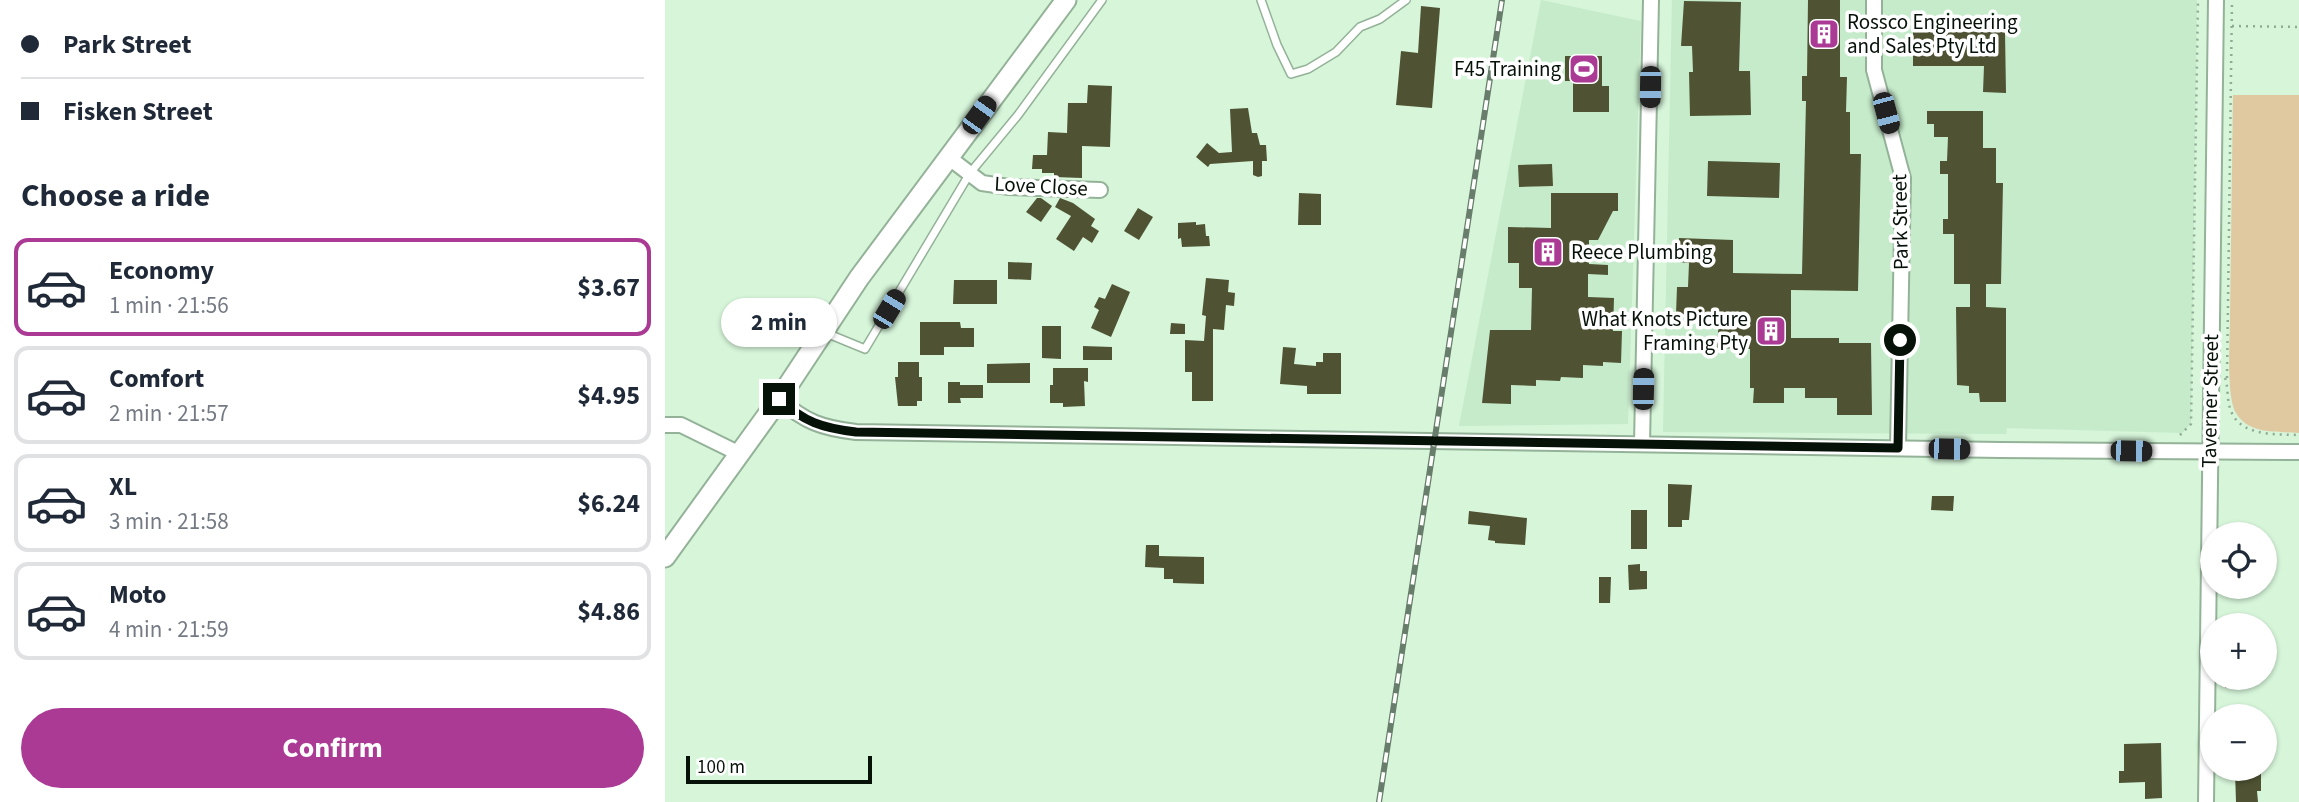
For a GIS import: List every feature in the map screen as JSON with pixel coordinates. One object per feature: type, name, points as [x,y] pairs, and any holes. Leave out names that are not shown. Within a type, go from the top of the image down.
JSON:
[{"type":"main road","points":[[665,557],[779,399],[859,278],[1066,0]]},
{"type":"street","points":[[1642,444],[1651,0]]},
{"type":"street","name":"Park Street","points":[[1874,0],[1874,70],[1903,178],[1898,448]]},
{"type":"street","name":"Taverner Street","points":[[2206,802],[2216,0]]},
{"type":"street","name":"Love Close","points":[[949,157],[982,183],[1009,187],[1100,190]]},
{"type":"street","points":[[779,399],[796,415],[823,428],[856,432],[2299,452]]},
{"type":"street","points":[[665,425],[681,425],[740,454]]},
{"type":"lane","points":[[824,332],[865,349],[970,173],[1018,115],[1103,0]]},
{"type":"lane","points":[[1261,0],[1291,74],[1308,69],[1336,52],[1360,27],[1380,19],[1406,0]]},
{"type":"path","points":[[2180,435],[2191,424],[2197,0]]},
{"type":"path","points":[[2227,378],[2232,0]]},
{"type":"path","points":[[2231,26],[2299,27]]},
{"type":"path","points":[[2234,417],[2253,432],[2299,435]]},
{"type":"shaded area","points":[[1541,0],[1641,21],[1628,424],[1459,426]]},
{"type":"shaded area","points":[[1672,0],[2197,0],[2191,424],[2182,433],[2007,428],[2006,434],[1663,432]]},
{"type":"shaded area","points":[[2233,95],[2299,95],[2299,433],[2273,432],[2248,425],[2236,413],[2233,405],[2229,367]]},
{"type":"building","points":[[1808,0],[1840,0],[1840,77],[1847,77],[1846,112],[1850,112],[1850,154],[1861,154],[1858,291],[1791,290],[1791,338],[1839,338],[1839,343],[1871,343],[1872,415],[1837,415],[1837,398],[1805,398],[1805,388],[1784,388],[1784,403],[1753,403],[1754,388],[1750,388],[1750,349],[1717,348],[1719,316],[1676,314],[1677,287],[1688,287],[1689,263],[1679,262],[1679,238],[1733,240],[1733,273],[1802,274],[1806,101],[1802,101],[1802,76],[1807,76]]},
{"type":"building","points":[[1684,1],[1741,2],[1739,71],[1750,71],[1751,115],[1690,116],[1689,72],[1693,72],[1692,46],[1681,46]]},
{"type":"building","points":[[1421,6],[1440,8],[1432,108],[1396,105],[1401,51],[1418,53]]},
{"type":"building","points":[[1913,31],[2005,32],[2006,93],[1983,92],[1984,66],[1913,66]]},
{"type":"building","points":[[1565,56],[1602,56],[1602,86],[1609,86],[1609,112],[1573,112],[1573,81],[1565,81]]},
{"type":"building","points":[[1088,85],[1112,86],[1110,147],[1082,146],[1082,178],[1054,177],[1054,173],[1042,173],[1042,169],[1032,169],[1033,155],[1047,155],[1048,132],[1067,133],[1068,103],[1087,103]]},
{"type":"building","points":[[1248,108],[1252,133],[1257,133],[1260,145],[1266,145],[1267,161],[1262,161],[1262,176],[1253,175],[1253,161],[1210,164],[1208,167],[1196,157],[1207,143],[1219,153],[1232,152],[1230,109]]},
{"type":"building","points":[[1927,111],[1983,111],[1983,148],[1996,148],[1996,183],[2003,183],[2001,284],[1986,284],[1986,307],[2006,308],[2006,402],[1980,402],[1979,393],[1969,393],[1969,386],[1957,385],[1956,307],[1970,307],[1970,284],[1954,284],[1954,234],[1943,234],[1943,219],[1948,219],[1948,174],[1940,174],[1940,161],[1947,161],[1948,137],[1934,137],[1934,124],[1927,124]]},
{"type":"building","points":[[1708,161],[1780,163],[1779,198],[1707,196]]},
{"type":"building","points":[[1552,164],[1553,186],[1519,187],[1518,165]]},
{"type":"building","points":[[1299,193],[1321,194],[1321,225],[1298,225]]},
{"type":"building","points":[[1551,193],[1618,193],[1618,211],[1613,211],[1598,240],[1589,240],[1589,264],[1608,265],[1608,275],[1588,274],[1588,297],[1614,298],[1613,331],[1622,331],[1621,363],[1583,365],[1583,378],[1536,380],[1536,386],[1511,385],[1511,404],[1482,403],[1490,330],[1531,330],[1532,288],[1519,288],[1519,263],[1508,263],[1508,227],[1551,228]]},
{"type":"building","points":[[1037,198],[1052,206],[1041,222],[1026,212]]},
{"type":"building","points":[[1060,198],[1073,203],[1095,219],[1091,226],[1099,231],[1092,243],[1083,237],[1074,251],[1056,239],[1071,216],[1055,207]]},
{"type":"building","points":[[1138,208],[1153,217],[1139,240],[1124,231]]},
{"type":"building","points":[[1196,222],[1196,225],[1205,224],[1210,246],[1182,247],[1181,238],[1178,239],[1178,223]]},
{"type":"building","points":[[1008,262],[1032,263],[1031,280],[1008,279]]},
{"type":"building","points":[[1206,278],[1229,280],[1228,292],[1235,293],[1234,306],[1226,305],[1224,330],[1213,329],[1213,401],[1192,401],[1192,372],[1185,372],[1185,340],[1204,341],[1206,316],[1202,315]]},
{"type":"building","points":[[954,280],[997,280],[997,304],[953,304]]},
{"type":"building","points":[[1112,284],[1130,292],[1111,337],[1091,328],[1099,310],[1094,307],[1099,297],[1105,299]]},
{"type":"building","points":[[920,322],[960,322],[961,328],[974,328],[974,347],[944,347],[944,355],[920,355]]},
{"type":"building","points":[[1171,323],[1185,324],[1185,334],[1170,334]]},
{"type":"building","points":[[1042,326],[1061,326],[1061,359],[1042,358]]},
{"type":"building","points":[[1083,346],[1112,347],[1112,360],[1083,360]]},
{"type":"building","points":[[1283,347],[1296,348],[1294,364],[1316,366],[1316,362],[1323,362],[1323,353],[1341,353],[1341,394],[1307,394],[1307,386],[1280,384]]},
{"type":"building","points":[[898,362],[919,362],[922,401],[917,401],[917,406],[898,406],[895,377],[898,377]]},
{"type":"building","points":[[1030,363],[1030,383],[987,383],[987,364]]},
{"type":"building","points":[[1053,368],[1088,368],[1088,382],[1084,381],[1085,406],[1063,407],[1063,403],[1050,403]]},
{"type":"building","points":[[948,382],[983,385],[983,398],[960,398],[961,403],[948,403]]},
{"type":"building","points":[[1668,484],[1692,485],[1689,520],[1682,520],[1682,527],[1668,527]]},
{"type":"building","points":[[1932,496],[1954,496],[1953,511],[1931,510]]},
{"type":"building","points":[[1631,510],[1647,510],[1647,549],[1631,549]]},
{"type":"building","points":[[1469,511],[1527,518],[1525,545],[1488,540],[1490,526],[1468,524]]},
{"type":"building","points":[[1146,545],[1159,545],[1159,556],[1204,557],[1204,584],[1173,583],[1173,579],[1164,579],[1164,568],[1145,567]]},
{"type":"building","points":[[1640,564],[1640,571],[1647,571],[1647,589],[1629,590],[1628,565]]},
{"type":"building","points":[[1599,577],[1611,577],[1610,603],[1599,603]]},
{"type":"building","points":[[2161,743],[2162,798],[2145,799],[2145,782],[2119,783],[2119,771],[2124,771],[2124,744]]},
{"type":"building","points":[[2235,781],[2261,781],[2261,791],[2257,791],[2258,802],[2236,802]]},
{"type":"railway","points":[[1379,802],[1502,0]]},
{"type":"place","name":"Rossco Engineering and Sales Pty Ltd","points":[[1824,34]]},
{"type":"place","name":"F45 Training","points":[[1584,69]]},
{"type":"place","name":"Reece Plumbing","points":[[1548,252]]},
{"type":"place","name":"What Knots Picture Framing Pty","points":[[1771,331]]},
{"type":"route","points":[[779,399],[796,415],[823,428],[856,432],[1898,448],[1900,340]]}]
